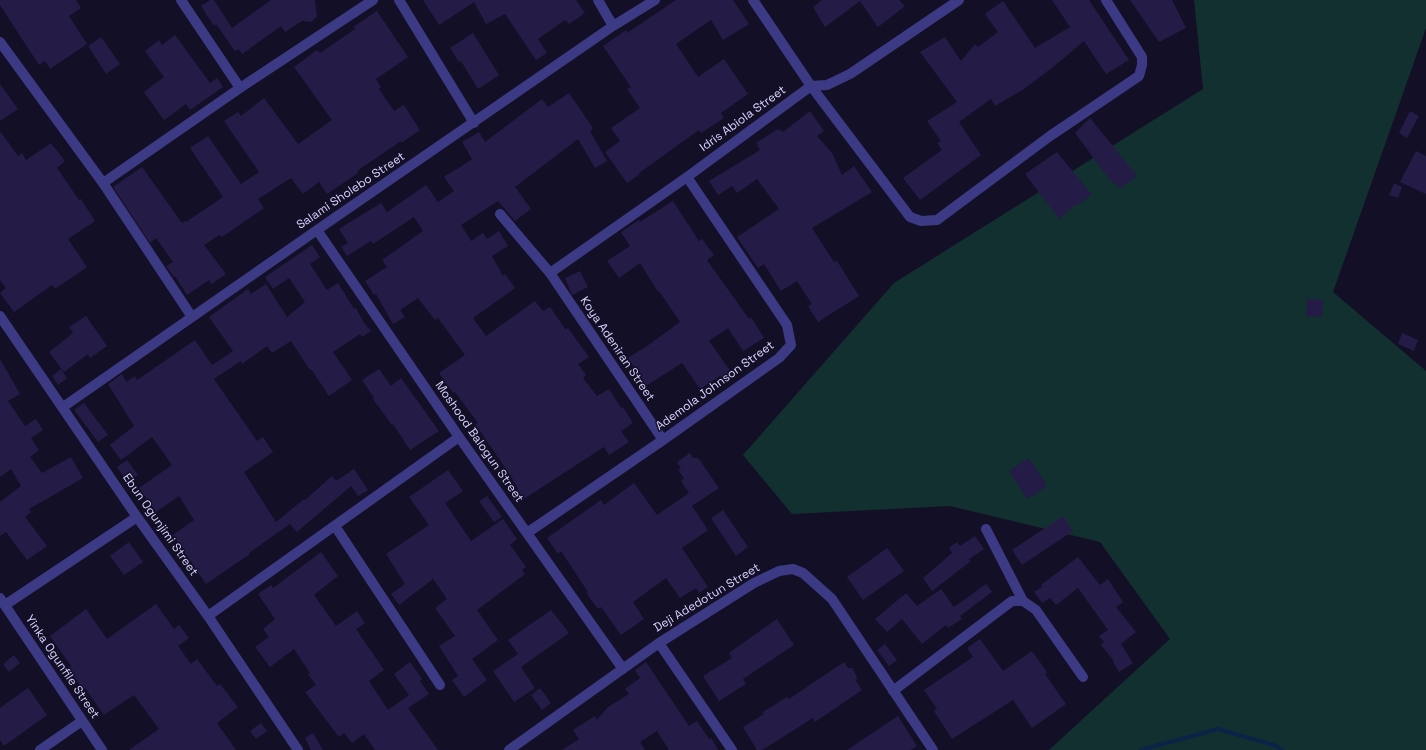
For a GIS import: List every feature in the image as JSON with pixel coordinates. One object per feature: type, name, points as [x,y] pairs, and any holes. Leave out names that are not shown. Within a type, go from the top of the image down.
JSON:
[{"type":"street","points":[[181,0],[240,88]]},
{"type":"street","points":[[102,183],[240,88],[373,0]]},
{"type":"street","points":[[399,0],[474,123]]},
{"type":"street","points":[[598,0],[613,26]]},
{"type":"street","name":"Salami Sholebo Street","points":[[63,407],[613,26],[654,0]]},
{"type":"street","points":[[753,0],[811,86],[910,217],[921,221],[937,220],[1050,136],[1139,76],[1142,65],[1142,57],[1106,0]]},
{"type":"street","name":"Idris Abiola Street","points":[[550,273],[687,177],[811,86],[827,85],[850,74],[959,0]]},
{"type":"street","points":[[0,42],[102,183],[192,317]]},
{"type":"street","points":[[550,273],[811,86]]},
{"type":"street","name":"Ademola Johnson Street","points":[[528,533],[663,440],[778,358],[791,344],[787,325],[687,177]]},
{"type":"street","name":"Koya Adeniran Street","points":[[500,214],[550,273],[663,440]]},
{"type":"street","name":"Moshood Balogun Street","points":[[317,230],[459,437],[623,668]]},
{"type":"street","name":"Ebun Ogunjimi Street","points":[[0,316],[137,517],[208,616],[298,750]]},
{"type":"street","points":[[208,616],[459,437]]},
{"type":"street","points":[[2,602],[137,517]]},
{"type":"street","points":[[335,526],[440,684]]},
{"type":"street","points":[[986,529],[1023,601],[1036,610],[1083,678]]},
{"type":"street","name":"Deji Adedotun Street","points":[[509,750],[659,643],[754,583],[779,571],[793,569],[803,573],[832,599],[933,750]]},
{"type":"street","points":[[893,691],[1012,602],[1023,601]]},
{"type":"street","name":"Yinka Ogunfile Street","points":[[2,602],[102,750]]},
{"type":"street","points":[[659,643],[732,750]]},
{"type":"street","points":[[40,750],[82,721]]},
{"type":"green space","points":[[1194,0],[1426,0],[1426,28],[1333,292],[1426,371],[1426,750],[1049,750],[1170,639],[1100,542],[950,506],[792,514],[743,455],[894,283],[1203,89]]},
{"type":"building","points":[[0,0],[76,0],[81,8],[69,16],[87,44],[50,69],[45,61],[39,65],[0,5]]},
{"type":"building","points":[[210,0],[214,0],[232,28],[271,0],[315,0],[317,17],[311,22],[302,21],[285,32],[281,26],[242,54],[239,49],[235,51],[216,24],[214,26],[201,6]]},
{"type":"building","points":[[423,0],[576,0],[585,13],[569,24],[565,20],[538,39],[547,53],[536,60],[505,14],[486,24],[474,2],[439,25]]},
{"type":"building","points":[[676,0],[733,0],[749,24],[723,40],[711,20],[676,44],[698,77],[724,59],[748,94],[721,113],[724,118],[701,133],[699,130],[627,183],[605,152],[620,141],[611,128],[640,108],[627,89],[631,87],[603,46],[626,30],[627,33]]},
{"type":"building","points":[[822,0],[899,0],[905,6],[878,27],[860,1],[825,27],[813,7]]},
{"type":"building","points":[[1052,0],[1089,0],[1129,60],[1106,74],[1084,41],[1024,89],[995,106],[991,99],[959,122],[981,155],[920,200],[903,178],[942,150],[937,143],[941,141],[927,121],[957,102],[920,52],[945,37],[961,61],[975,44],[978,47],[998,32],[985,14],[1003,1],[1035,48],[1070,27]]},
{"type":"building","points":[[1130,0],[1172,0],[1186,28],[1159,42]]},
{"type":"building","points":[[377,11],[408,57],[376,79],[381,87],[379,89],[394,111],[404,105],[420,130],[357,171],[358,173],[327,194],[319,182],[303,194],[291,178],[258,199],[264,208],[222,237],[219,235],[204,245],[226,274],[212,284],[209,280],[187,295],[175,276],[174,277],[166,266],[173,262],[156,238],[150,243],[113,187],[142,167],[182,223],[185,221],[186,222],[223,197],[190,148],[208,136],[241,184],[259,172],[224,121],[238,112],[241,116],[264,98],[298,144],[332,120],[294,67],[317,50],[320,53],[355,29],[353,27]]},
{"type":"building","points":[[473,33],[499,75],[478,89],[461,61],[459,62],[450,48]]},
{"type":"building","points":[[175,35],[210,83],[217,78],[223,87],[190,110],[186,104],[164,120],[144,92],[164,77],[145,51],[159,40],[162,45]]},
{"type":"building","points":[[101,37],[120,64],[106,74],[88,46]]},
{"type":"building","points":[[0,84],[18,109],[0,121]]},
{"type":"building","points":[[569,93],[593,128],[590,131],[607,161],[595,168],[578,139],[515,187],[531,209],[515,221],[498,201],[461,225],[471,241],[483,233],[487,239],[499,231],[508,246],[492,256],[503,276],[505,274],[515,288],[473,318],[486,336],[535,301],[543,311],[550,307],[566,330],[568,328],[589,357],[578,364],[586,375],[583,378],[597,396],[609,389],[633,423],[621,431],[629,442],[609,455],[604,447],[516,504],[510,494],[518,489],[513,479],[475,424],[478,423],[455,392],[453,393],[439,373],[465,355],[438,318],[435,320],[418,298],[400,310],[405,317],[393,324],[376,294],[374,295],[365,281],[387,267],[382,260],[423,231],[414,217],[373,244],[371,241],[347,256],[341,247],[348,243],[339,229],[381,203],[387,212],[426,185],[438,202],[454,191],[444,177],[472,159],[462,142],[479,132],[485,142],[542,99],[548,107]]},
{"type":"building","points":[[810,111],[824,131],[817,136],[832,153],[842,175],[854,166],[872,192],[812,228],[834,262],[837,261],[859,296],[818,322],[808,306],[812,304],[797,281],[781,291],[764,264],[758,268],[737,237],[779,209],[757,179],[737,193],[732,186],[718,195],[709,181],[760,150],[756,143],[778,129],[783,132]]},
{"type":"building","points":[[1410,111],[1419,116],[1407,138],[1399,133]]},
{"type":"building","points":[[1090,118],[1137,176],[1121,188],[1110,180],[1075,133]]},
{"type":"building","points":[[0,131],[18,156],[22,153],[26,160],[51,143],[65,161],[57,168],[79,200],[81,199],[95,221],[68,239],[87,267],[55,289],[52,285],[14,312],[0,293],[6,288],[0,280]]},
{"type":"building","points":[[1416,151],[1426,156],[1426,194],[1400,182]]},
{"type":"building","points":[[1057,152],[1092,195],[1077,205],[1076,204],[1059,219],[1025,174]]},
{"type":"building","points":[[1394,183],[1402,187],[1398,198],[1389,195]]},
{"type":"building","points":[[673,201],[699,241],[702,239],[714,255],[707,260],[749,319],[751,317],[764,338],[743,351],[728,328],[709,341],[731,372],[722,378],[720,376],[700,389],[682,363],[646,386],[628,358],[680,322],[659,291],[658,292],[640,263],[619,278],[607,261],[630,246],[621,232]]},
{"type":"building","points":[[312,245],[320,257],[310,264],[327,290],[338,283],[354,309],[356,308],[364,323],[371,331],[362,337],[360,334],[333,352],[352,380],[329,396],[291,341],[272,353],[267,346],[242,364],[241,361],[214,379],[257,441],[263,437],[273,452],[244,472],[276,522],[304,499],[305,500],[332,476],[336,481],[354,469],[368,490],[358,496],[351,486],[297,532],[290,524],[206,584],[173,535],[194,520],[179,496],[156,512],[139,488],[172,465],[152,437],[121,460],[110,445],[134,426],[108,384],[122,374],[126,382],[135,376],[137,380],[195,340],[212,365],[233,351],[209,317],[248,289],[251,294],[266,284],[287,317],[305,302],[289,278],[273,289],[265,277]]},
{"type":"building","points":[[580,271],[588,287],[572,295],[565,278]]},
{"type":"building","points":[[1307,299],[1323,300],[1322,317],[1306,316]]},
{"type":"building","points":[[86,316],[107,346],[90,358],[88,354],[64,372],[49,352],[73,333],[69,327]]},
{"type":"building","points":[[1402,333],[1418,340],[1414,351],[1398,344]]},
{"type":"building","points":[[0,359],[20,394],[8,401],[25,426],[36,419],[43,430],[31,438],[39,450],[30,457],[42,473],[71,457],[83,478],[29,509],[31,512],[25,517],[47,546],[27,560],[6,532],[0,536],[0,502],[21,486],[11,469],[0,477]]},
{"type":"building","points":[[61,369],[67,378],[58,385],[52,376]]},
{"type":"building","points":[[379,369],[391,386],[401,378],[439,431],[410,450],[393,424],[392,425],[373,399],[374,398],[362,380]]},
{"type":"building","points":[[84,403],[108,435],[98,442],[74,410]]},
{"type":"building","points":[[690,453],[693,458],[698,458],[719,488],[692,506],[708,530],[682,548],[708,587],[699,593],[696,588],[680,598],[666,578],[633,602],[644,619],[621,635],[601,607],[598,609],[586,593],[588,592],[561,551],[558,554],[547,538],[601,500],[604,505],[634,483],[657,515],[689,493],[681,481],[684,478],[678,470],[681,468],[677,462]]},
{"type":"building","points":[[1029,458],[1047,486],[1027,499],[1009,471]]},
{"type":"building","points":[[127,460],[138,475],[127,482],[117,467]]},
{"type":"building","points":[[448,470],[463,491],[445,503],[471,541],[503,519],[517,539],[510,545],[526,567],[522,570],[525,574],[477,610],[498,640],[472,659],[487,680],[464,697],[452,680],[458,676],[439,646],[455,636],[435,608],[447,599],[433,579],[399,605],[391,594],[405,584],[386,554],[429,525],[409,497]]},
{"type":"building","points":[[487,496],[502,517],[494,522],[479,501]]},
{"type":"building","points":[[723,510],[748,547],[736,556],[711,518]]},
{"type":"building","points":[[1063,516],[1073,531],[1022,565],[1012,550]]},
{"type":"building","points":[[975,536],[984,549],[969,559],[971,561],[932,591],[923,578],[952,553],[949,548],[957,542],[960,546]]},
{"type":"building","points":[[129,542],[143,562],[124,575],[110,556]]},
{"type":"building","points":[[887,548],[904,571],[863,600],[847,577]]},
{"type":"building","points":[[321,552],[338,576],[314,595],[336,626],[357,611],[365,623],[356,629],[384,670],[369,681],[388,710],[409,695],[394,674],[410,662],[422,679],[420,681],[429,694],[408,708],[438,750],[375,750],[364,734],[352,743],[344,733],[339,737],[305,692],[316,685],[294,649],[270,667],[255,647],[269,637],[263,629],[275,619],[258,594],[271,585],[273,588]]},
{"type":"building","points":[[1078,557],[1100,585],[1108,579],[1123,602],[1116,607],[1136,632],[1121,644],[1133,663],[1119,672],[1113,662],[1114,661],[1101,645],[1104,642],[1099,636],[1108,630],[1078,588],[1056,605],[1050,598],[1042,603],[1034,592]]},
{"type":"building","points":[[986,584],[992,592],[960,616],[962,619],[948,628],[946,625],[922,644],[902,619],[887,632],[875,619],[906,593],[917,606],[941,589],[954,607]]},
{"type":"building","points":[[156,604],[174,629],[179,625],[189,638],[178,646],[191,664],[197,659],[217,686],[220,684],[238,707],[217,723],[236,750],[129,750],[159,729],[134,695],[104,715],[85,688],[83,690],[68,668],[71,666],[50,636],[86,609],[107,639]]},
{"type":"building","points":[[551,610],[569,633],[521,667],[535,688],[514,702],[493,671],[518,654],[508,640]]},
{"type":"building","points":[[777,619],[794,645],[743,679],[746,684],[719,701],[703,676],[732,658],[729,653]]},
{"type":"building","points":[[980,639],[1003,671],[1032,651],[1047,672],[1045,674],[1066,704],[1032,728],[1013,700],[952,739],[934,711],[937,709],[924,690],[973,657],[967,648]]},
{"type":"building","points":[[885,644],[897,660],[889,666],[877,650]]},
{"type":"building","points":[[14,655],[20,663],[9,672],[3,664]]},
{"type":"building","points":[[646,662],[689,726],[697,721],[709,739],[711,738],[718,750],[669,750],[657,731],[640,742],[645,750],[562,750],[579,739],[573,730],[595,716],[597,720],[608,707],[629,694],[625,689],[640,678],[635,670]]},
{"type":"building","points":[[844,662],[848,668],[852,668],[857,677],[856,681],[862,690],[815,722],[813,718],[762,750],[757,750],[743,727],[764,714],[763,712],[787,697],[789,699]]},
{"type":"building","points":[[28,688],[47,715],[4,746],[0,740],[0,708]]},
{"type":"building","points":[[540,688],[551,703],[542,710],[531,695]]},
{"type":"building","points":[[898,716],[917,746],[911,750],[847,750]]},
{"type":"building","points":[[261,723],[267,731],[256,739],[250,731]]},
{"type":"building","points":[[313,733],[323,750],[311,750],[305,738]]},
{"type":"waterway","points":[[1141,750],[1218,729],[1274,745],[1282,750]]}]
